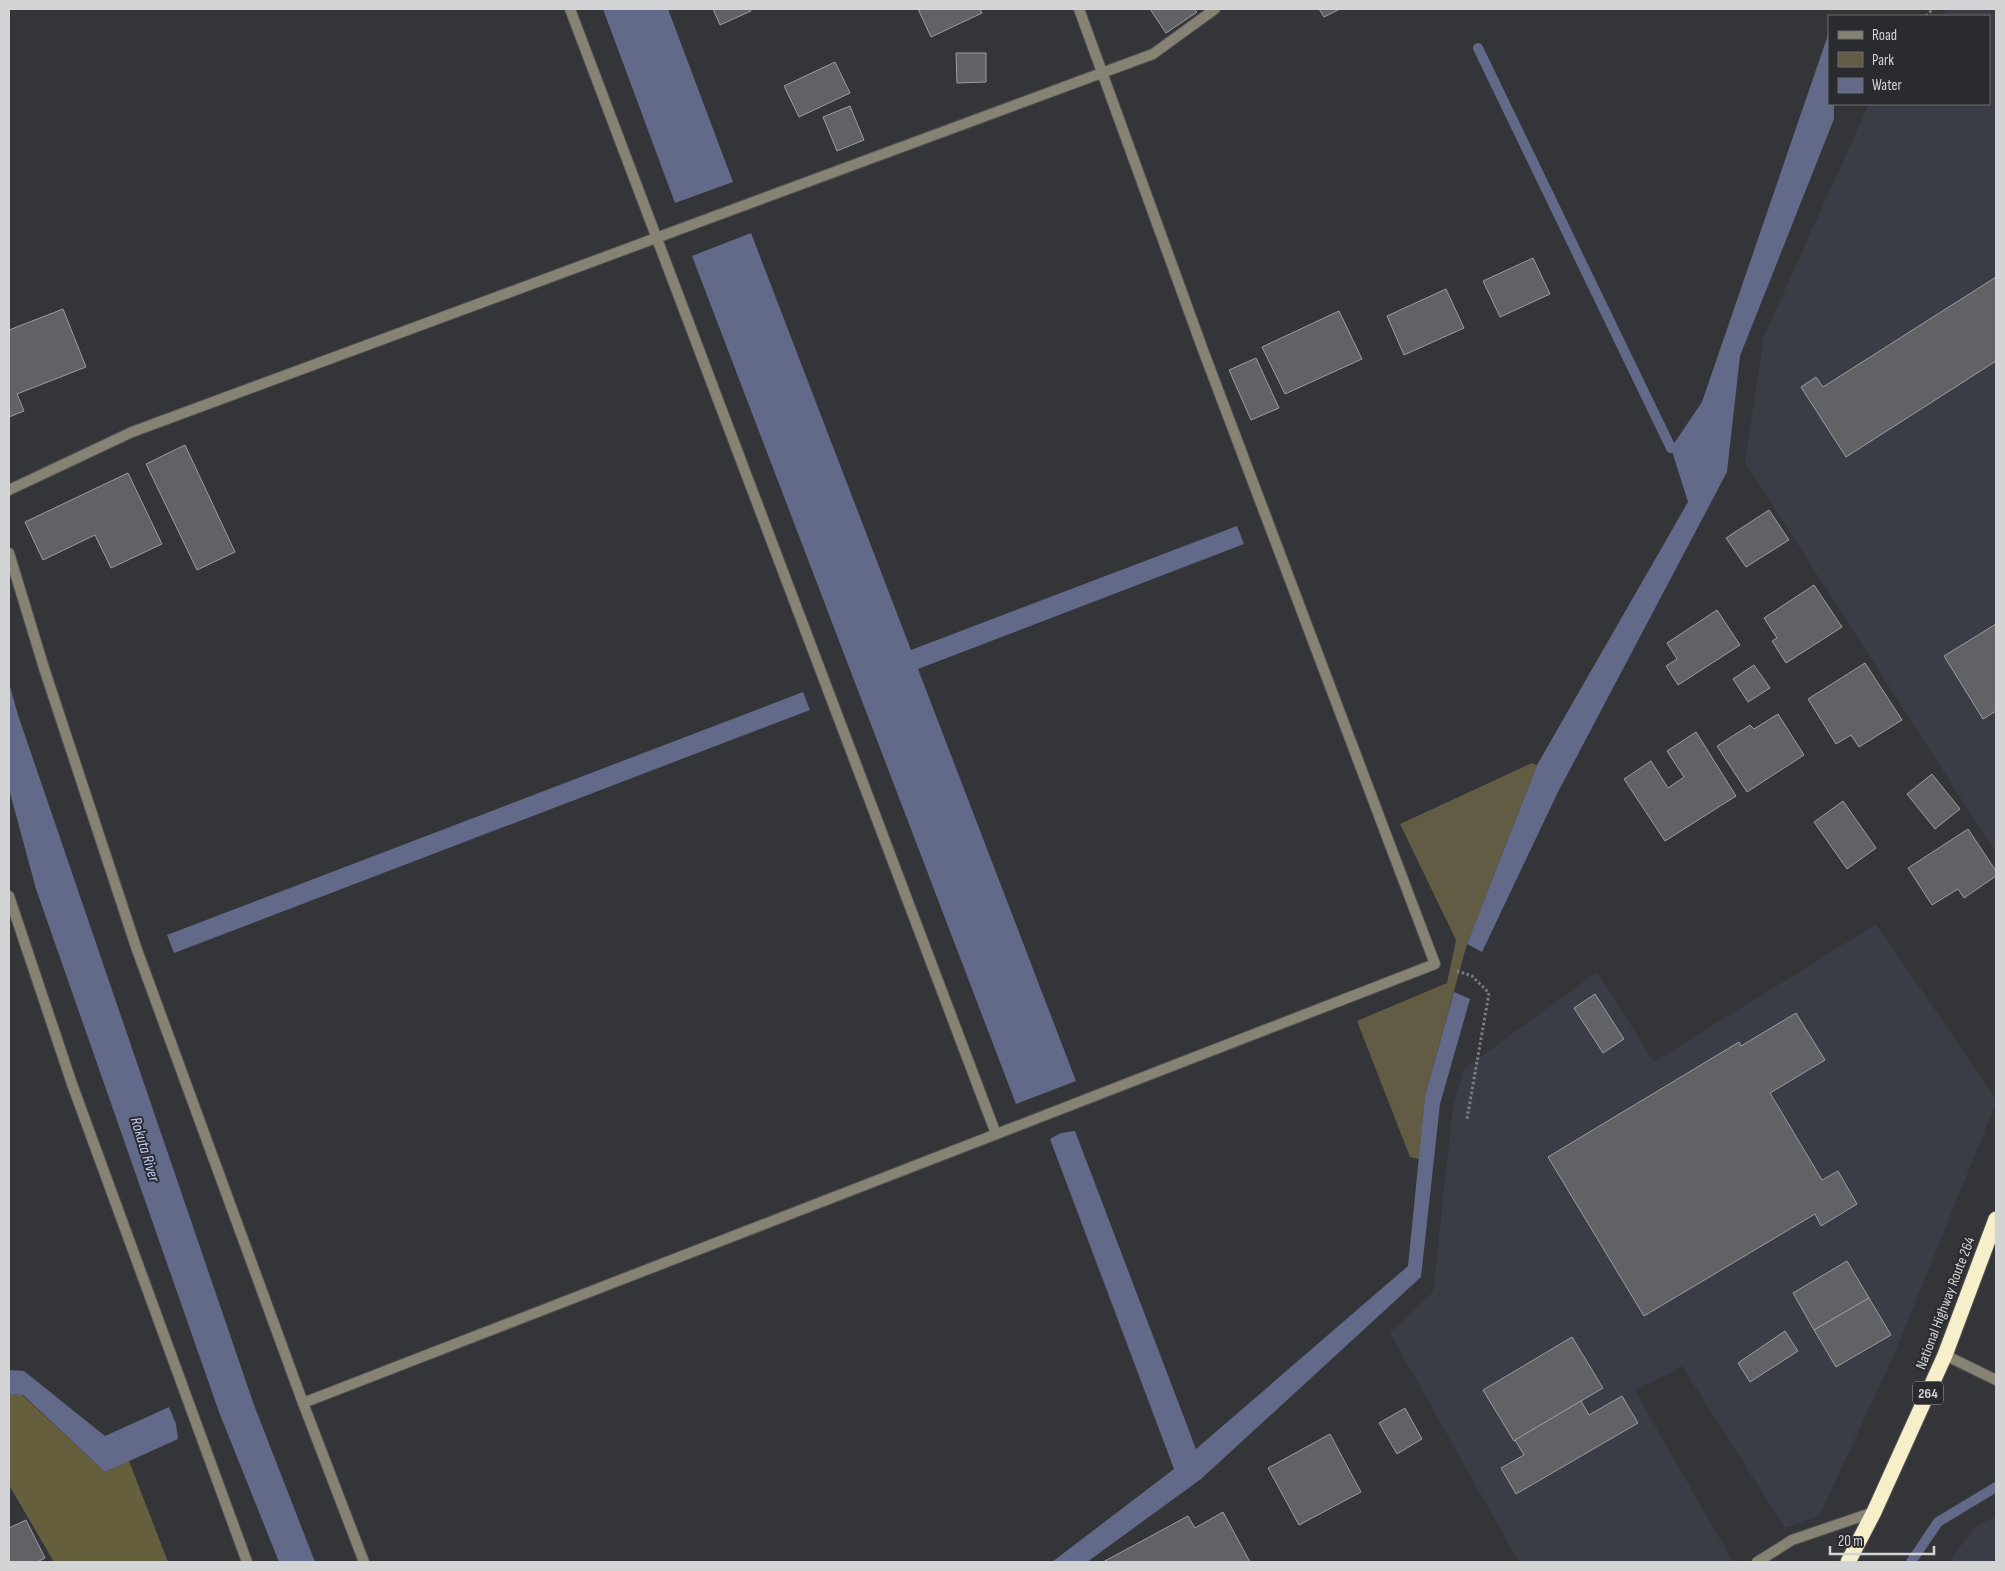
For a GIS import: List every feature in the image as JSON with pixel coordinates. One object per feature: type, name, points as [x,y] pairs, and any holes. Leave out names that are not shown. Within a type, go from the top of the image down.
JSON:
[{"type":"highway","name":"National Highway Route 264","points":[[1848,1562],[1874,1512],[1945,1355],[1996,1219]]},
{"type":"street","points":[[570,9],[996,1134]]},
{"type":"street","points":[[303,1403],[1435,964],[1203,350],[1079,9]]},
{"type":"street","points":[[9,490],[132,432],[1104,74],[1154,54],[1215,9]]},
{"type":"street","points":[[9,553],[44,668],[136,947],[303,1403],[364,1562]]},
{"type":"street","points":[[9,896],[72,1084],[247,1562]]},
{"type":"street","points":[[1945,1355],[1996,1380]]},
{"type":"street","points":[[1758,1562],[1792,1540],[1874,1512]]},
{"type":"path","points":[[1435,964],[1472,976],[1490,993],[1467,1119]]},
{"type":"shaded area","points":[[1949,9],[1996,9],[1996,853],[1745,462],[1764,336],[1869,105],[1990,105],[1990,15],[1941,15]]},
{"type":"shaded area","points":[[1876,924],[1996,1099],[1996,1103],[1893,1357],[1819,1516],[1785,1528],[1682,1366],[1635,1391],[1733,1562],[1519,1562],[1390,1333],[1433,1292],[1453,1107],[1464,1069],[1597,972],[1654,1062]]},
{"type":"shaded area","points":[[9,1394],[22,1395],[105,1472],[129,1461],[168,1562],[54,1562],[9,1485]]},
{"type":"shaded area","points":[[1996,1516],[1996,1562],[1949,1562],[1975,1527]]},
{"type":"green space","points":[[1532,763],[1537,765],[1467,944],[1425,1096],[1419,1159],[1410,1157],[1357,1021],[1447,983],[1456,940],[1400,824]]},
{"type":"water","points":[[603,9],[668,9],[733,182],[675,203]]},
{"type":"water","points":[[1828,35],[1828,105],[1834,105],[1834,119],[1740,356],[1727,472],[1558,792],[1482,952],[1467,944],[1537,765],[1688,502],[1671,448],[1702,402]]},
{"type":"water","points":[[751,233],[911,650],[1237,526],[1244,544],[918,669],[1076,1081],[1016,1104],[692,256]]},
{"type":"water","name":"Rokuta River","points":[[9,683],[18,715],[254,1405],[315,1562],[279,1562],[219,1412],[36,889],[9,789]]},
{"type":"water","points":[[803,692],[810,710],[174,953],[167,935]]},
{"type":"water","points":[[1454,992],[1470,999],[1440,1104],[1421,1277],[1201,1479],[1087,1562],[1052,1562],[1174,1469],[1050,1139],[1061,1133],[1075,1131],[1196,1449],[1408,1266],[1425,1096]]},
{"type":"water","points":[[9,1370],[24,1371],[105,1436],[169,1407],[176,1424],[178,1439],[105,1472],[23,1395],[9,1394]]},
{"type":"building","points":[[713,9],[750,9],[751,11],[720,25]]},
{"type":"building","points":[[918,9],[980,9],[982,13],[931,37]]},
{"type":"building","points":[[1150,9],[1194,9],[1197,12],[1166,33]]},
{"type":"building","points":[[1319,9],[1340,9],[1324,17]]},
{"type":"building","points":[[956,53],[986,53],[986,82],[957,83]]},
{"type":"building","points":[[835,62],[850,93],[799,117],[784,86]]},
{"type":"building","points":[[850,106],[864,140],[837,151],[823,117]]},
{"type":"building","points":[[1533,258],[1550,294],[1500,317],[1483,281]]},
{"type":"building","points":[[1996,277],[1996,361],[1846,457],[1801,387],[1816,377],[1823,387]]},
{"type":"building","points":[[1446,289],[1464,328],[1404,355],[1387,316]]},
{"type":"building","points":[[63,309],[86,367],[17,394],[24,411],[9,417],[9,330]]},
{"type":"building","points":[[1339,311],[1362,359],[1285,394],[1262,347]]},
{"type":"building","points":[[1256,358],[1279,408],[1251,420],[1229,370]]},
{"type":"building","points":[[185,445],[235,552],[197,570],[146,464]]},
{"type":"building","points":[[128,473],[162,544],[111,568],[95,535],[43,560],[25,522]]},
{"type":"building","points":[[1769,510],[1789,540],[1746,567],[1726,538]]},
{"type":"building","points":[[1814,585],[1842,627],[1786,663],[1772,641],[1777,638],[1764,618]]},
{"type":"building","points":[[1717,610],[1740,645],[1678,685],[1666,666],[1677,659],[1667,643]]},
{"type":"building","points":[[1996,624],[1996,711],[1983,719],[1944,656]]},
{"type":"building","points":[[1865,663],[1902,720],[1859,747],[1851,735],[1836,744],[1808,699]]},
{"type":"building","points":[[1754,665],[1770,688],[1748,702],[1733,679]]},
{"type":"building","points":[[1778,714],[1804,755],[1747,792],[1717,746],[1750,725],[1754,729]]},
{"type":"building","points":[[1696,732],[1736,796],[1665,841],[1624,779],[1651,761],[1668,788],[1684,777],[1667,751]]},
{"type":"building","points":[[1932,774],[1960,809],[1935,829],[1907,794]]},
{"type":"building","points":[[1843,801],[1876,848],[1847,869],[1814,822]]},
{"type":"building","points":[[1968,829],[1996,871],[1996,876],[1964,898],[1958,889],[1932,905],[1908,868]]},
{"type":"building","points":[[1595,994],[1624,1039],[1603,1053],[1574,1008]]},
{"type":"building","points":[[1796,1013],[1825,1060],[1770,1093],[1822,1180],[1838,1171],[1857,1204],[1821,1226],[1815,1214],[1644,1316],[1548,1157],[1739,1042],[1741,1046]]},
{"type":"building","points":[[1847,1261],[1869,1298],[1814,1330],[1793,1293]]},
{"type":"building","points":[[1869,1298],[1891,1335],[1836,1367],[1814,1330]]},
{"type":"building","points":[[1785,1331],[1798,1351],[1750,1382],[1738,1363]]},
{"type":"building","points":[[1572,1337],[1603,1388],[1514,1441],[1483,1390]]},
{"type":"building","points":[[1622,1396],[1638,1423],[1516,1494],[1501,1468],[1524,1455],[1515,1440],[1581,1401],[1589,1415]]},
{"type":"building","points":[[1405,1408],[1422,1439],[1397,1454],[1379,1423]]},
{"type":"building","points":[[1330,1434],[1361,1492],[1299,1525],[1268,1468]]},
{"type":"building","points":[[1223,1512],[1250,1562],[1103,1562],[1188,1516],[1195,1528]]},
{"type":"building","points":[[26,1520],[45,1558],[37,1562],[9,1562],[9,1528]]},
{"type":"waterway","points":[[1478,48],[1671,448]]},
{"type":"waterway","points":[[1911,1562],[1938,1522],[1996,1487]]}]
